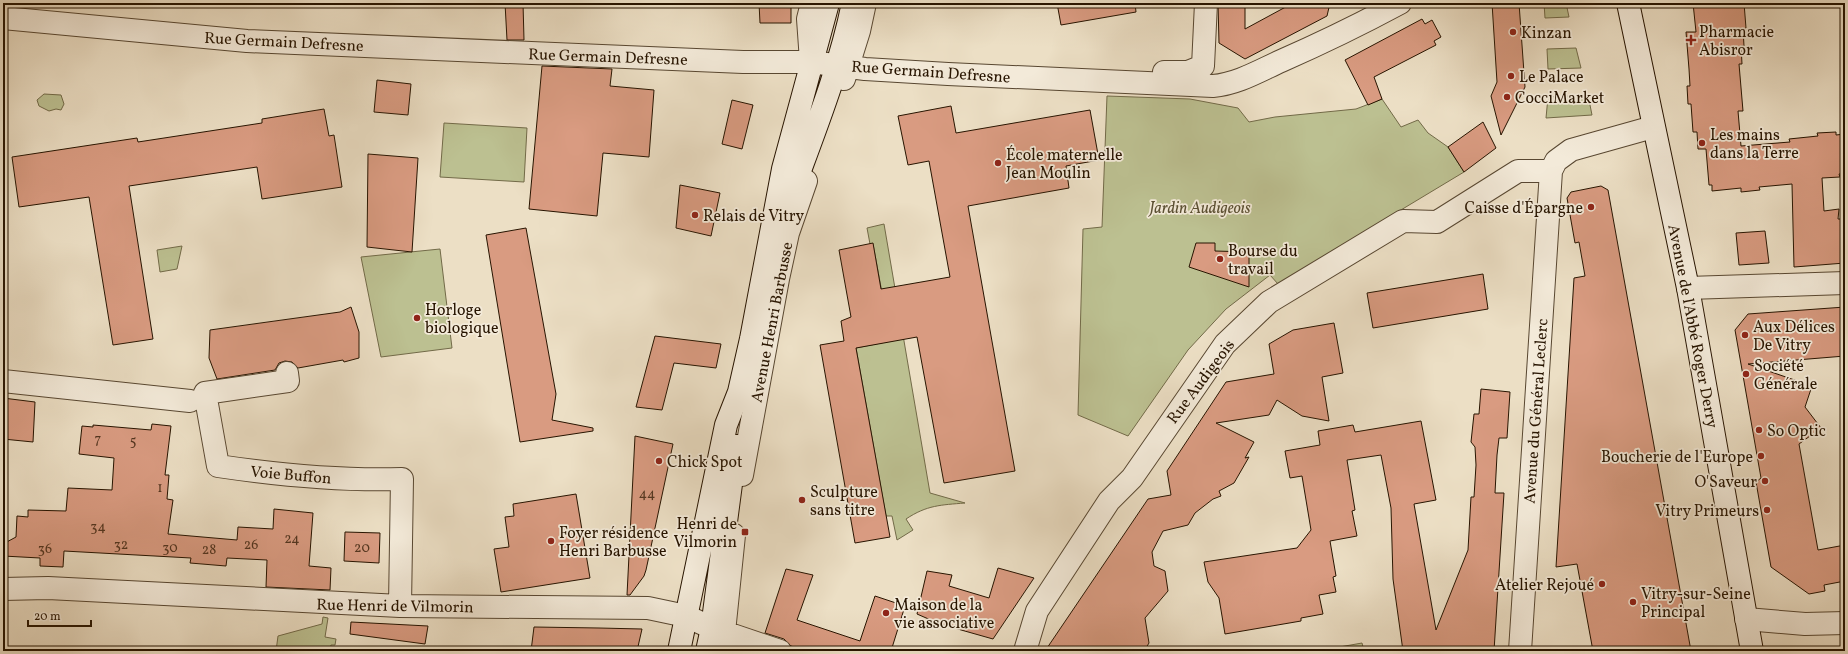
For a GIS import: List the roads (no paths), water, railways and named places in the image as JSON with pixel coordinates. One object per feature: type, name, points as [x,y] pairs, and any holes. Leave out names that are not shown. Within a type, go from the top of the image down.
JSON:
[{"type":"street","name":"Avenue Henri Barbusse","points":[[811,62],[808,19],[812,3]]},
{"type":"street","name":"Avenue Henri Barbusse","points":[[679,651],[726,426],[739,392],[783,169],[811,62],[824,24],[828,3]]},
{"type":"street","name":"Avenue Henri Barbusse","points":[[772,230],[788,204],[827,95],[843,65],[853,3]]},
{"type":"street","name":"Avenue Henri Barbusse","points":[[707,651],[719,637],[741,478],[788,233],[865,3]]},
{"type":"street","points":[[1206,3],[1203,66],[1219,86],[1250,76],[1345,32],[1400,3]]},
{"type":"street","name":"Avenue de l'Abbé Roger Derry","points":[[1628,3],[1688,288],[1752,651]]},
{"type":"street","name":"Rue Germain Defresne","points":[[3,18],[254,41],[743,62],[811,62],[865,69],[948,74],[1219,86]]},
{"type":"street","points":[[1132,81],[1138,75],[1150,72],[1188,72],[1203,66]]},
{"type":"street","points":[[1551,171],[1556,161],[1571,150],[1654,127]]},
{"type":"street","name":"Rue Audigeois","points":[[1025,651],[1037,611],[1109,501],[1132,478],[1225,344],[1269,302],[1403,221],[1437,222],[1518,171],[1551,171]]},
{"type":"street","name":"Avenue du Général Leclerc","points":[[1520,651],[1551,171]]},
{"type":"street","points":[[1688,288],[1845,283]]},
{"type":"street","name":"Voie Buffon","points":[[287,373],[288,381],[205,393],[218,466],[263,473],[365,480],[402,479],[400,606]]},
{"type":"street","points":[[3,381],[190,401]]},
{"type":"street","name":"Avenue Henri Barbusse","points":[[719,637],[738,430],[739,392]]},
{"type":"street","name":"Rue Henri de Vilmorin","points":[[3,589],[48,588],[400,606],[648,608],[686,616],[719,637],[780,651]]},
{"type":"street","name":"Avenue Henri Barbusse","points":[[669,651],[686,616]]},
{"type":"street","points":[[1746,619],[1805,624],[1845,623]]},
{"type":"place","name":"Kinzan","points":[[1513,32]]},
{"type":"place","name":"Pharmacie Abisror","points":[[1691,40]]},
{"type":"place","name":"Le Palace","points":[[1511,76]]},
{"type":"place","name":"CocciMarket","points":[[1507,97]]},
{"type":"place","name":"Les mains dans la Terre","points":[[1702,143]]},
{"type":"place","name":"École maternelle Jean Moulin","points":[[998,163]]},
{"type":"place","name":"Caisse d'Épargne","points":[[1591,207]]},
{"type":"place","name":"Relais de Vitry","points":[[695,215]]},
{"type":"place","name":"Bourse du travail","points":[[1220,259]]},
{"type":"place","name":"Horloge biologique","points":[[417,318]]},
{"type":"place","name":"Aux Délices De Vitry","points":[[1745,335]]},
{"type":"place","name":"Société Générale","points":[[1746,374]]},
{"type":"place","name":"So Optic","points":[[1759,430]]},
{"type":"place","name":"Boucherie de l'Europe","points":[[1761,456]]},
{"type":"place","name":"Chick Spot","points":[[659,461]]},
{"type":"place","name":"O'Saveur","points":[[1765,481]]},
{"type":"place","name":"Sculpture sans titre","points":[[802,500]]},
{"type":"place","name":"Vitry Primeurs","points":[[1767,510]]},
{"type":"place","name":"Henri de Vilmorin","points":[[745,532]]},
{"type":"place","name":"Foyer résidence Henri Barbusse","points":[[551,541]]},
{"type":"place","name":"Atelier Rejoué","points":[[1602,584]]},
{"type":"place","name":"Vitry-sur-Seine Principal","points":[[1633,602]]},
{"type":"place","name":"Maison de la vie associative","points":[[886,613]]},
{"type":"park label","name":"Jardin Audigeois","points":[[1200,207]]}]
